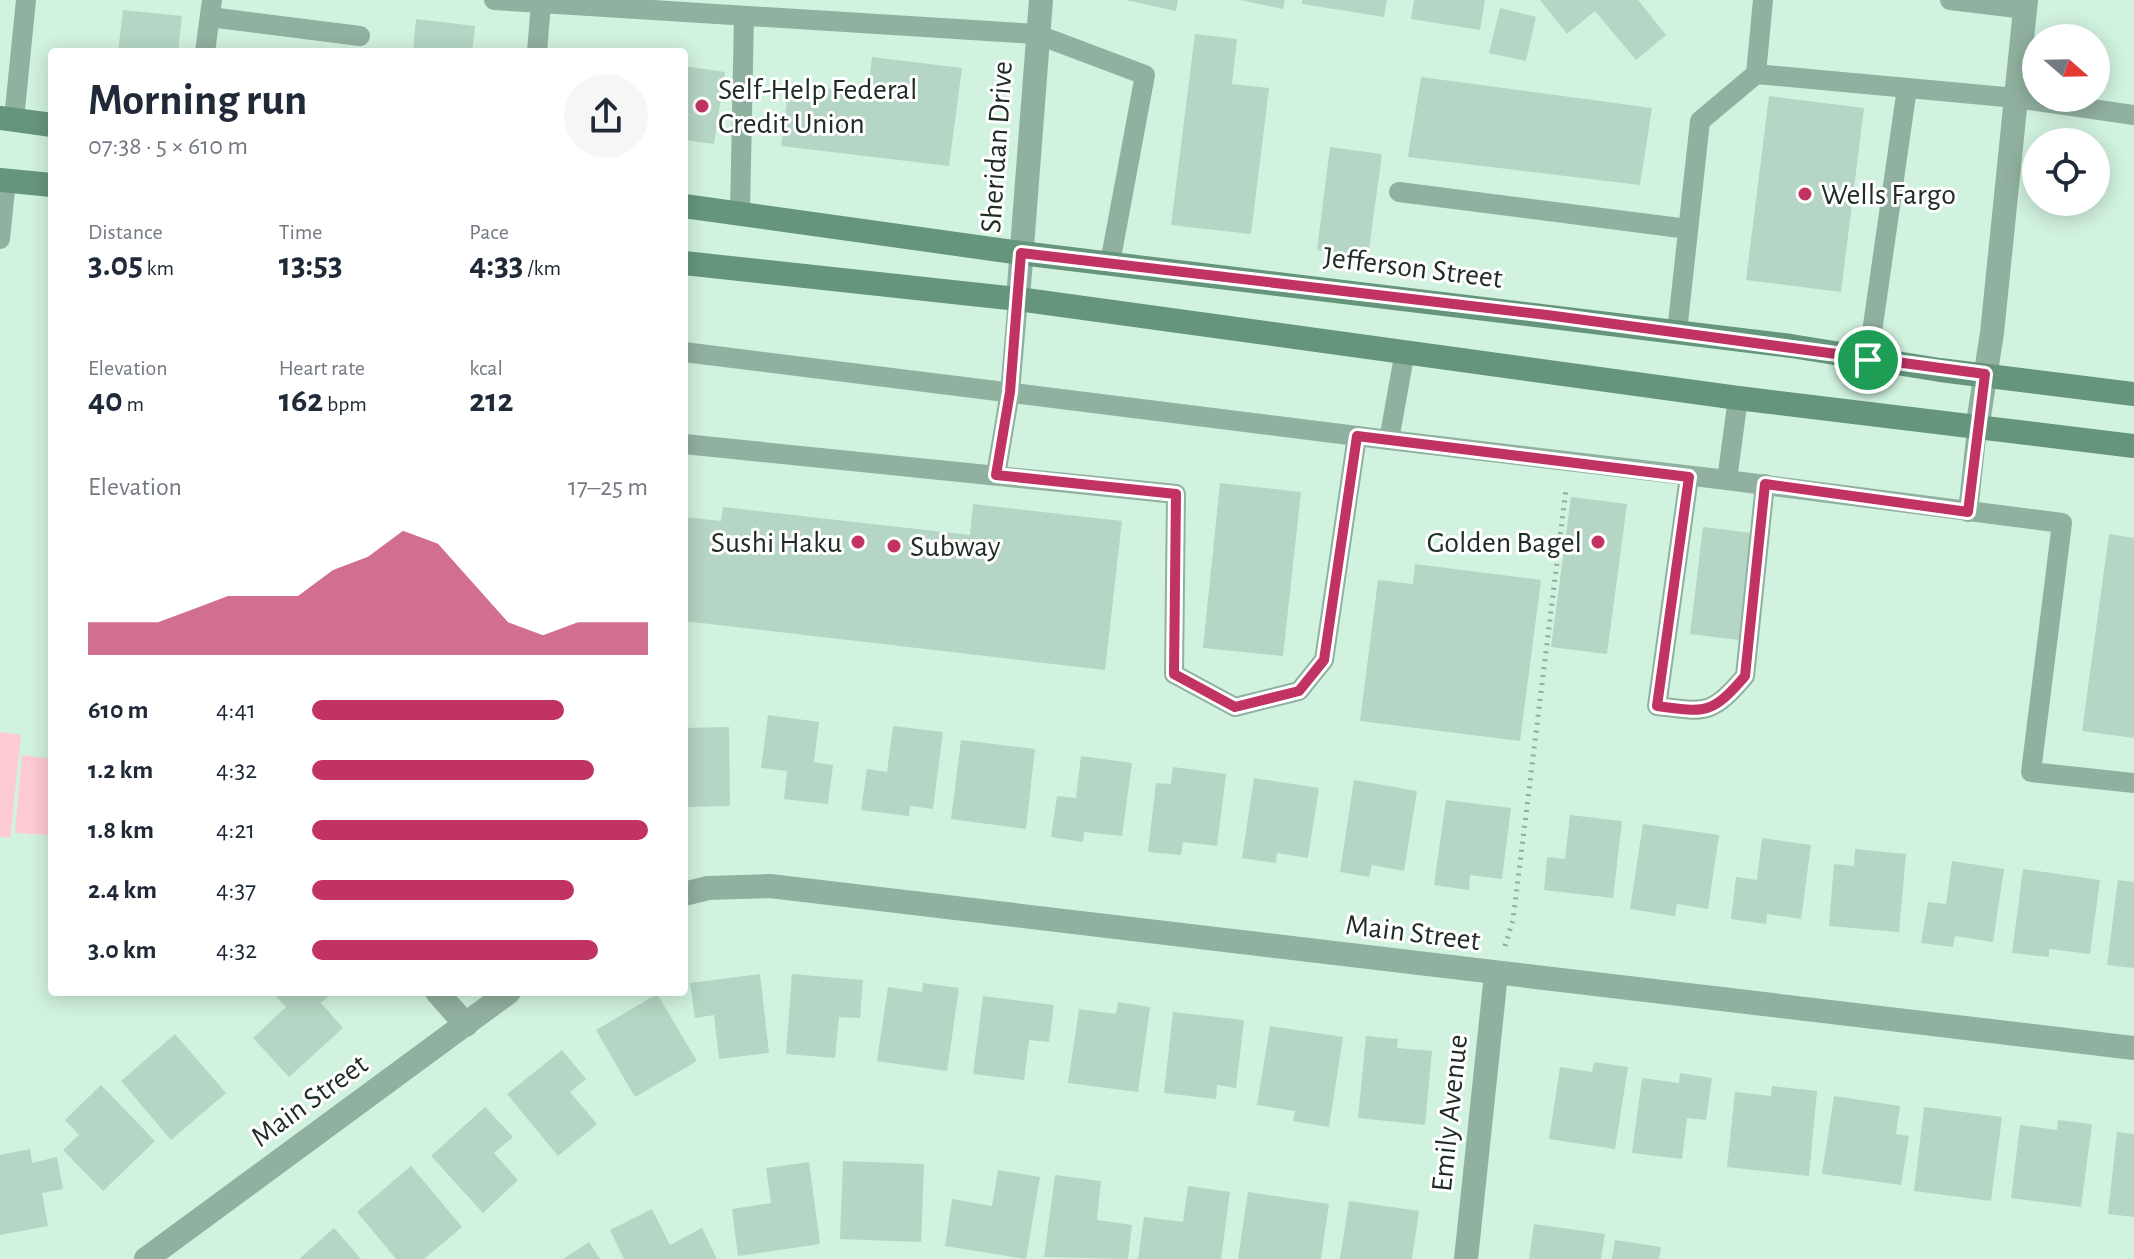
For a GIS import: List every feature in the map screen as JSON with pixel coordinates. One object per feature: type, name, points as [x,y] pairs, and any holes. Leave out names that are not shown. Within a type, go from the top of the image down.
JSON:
[{"type":"main road","points":[[7,118],[48,124]]},
{"type":"main road","points":[[3,180],[48,185]]},
{"type":"main road","name":"Jefferson Street","points":[[688,206],[1021,253],[1677,332],[2134,394]]},
{"type":"main road","points":[[688,263],[1018,299],[1738,398],[2134,446]]},
{"type":"street","name":"Sheridan Drive","points":[[1018,299],[1041,0]]},
{"type":"street","points":[[1977,429],[2026,4]]},
{"type":"street","name":"Main Street","points":[[688,893],[708,888],[770,886],[2134,1048]]},
{"type":"street","name":"Emily Avenue","points":[[1466,1259],[1496,974]]},
{"type":"street","points":[[441,996],[466,1025]]},
{"type":"street","name":"Main Street","points":[[146,1259],[504,996]]},
{"type":"lane","points":[[7,118],[26,0]]},
{"type":"lane","points":[[494,0],[1036,34],[1145,75],[1110,263]]},
{"type":"lane","points":[[1677,332],[1700,121],[1756,74],[1763,0]]},
{"type":"lane","points":[[1950,0],[2026,4]]},
{"type":"lane","points":[[537,48],[541,3]]},
{"type":"lane","points":[[206,48],[211,8],[360,36]]},
{"type":"lane","points":[[740,212],[744,16]]},
{"type":"lane","points":[[1756,74],[2016,98],[2134,115]]},
{"type":"lane","points":[[1868,360],[1907,88]]},
{"type":"lane","points":[[0,239],[3,180]]},
{"type":"lane","points":[[1399,192],[1688,229]]},
{"type":"lane","points":[[996,475],[1010,392],[1018,299]]},
{"type":"lane","points":[[1389,440],[1405,351]]},
{"type":"lane","points":[[688,352],[2062,523],[2031,772],[2134,783]]},
{"type":"lane","points":[[1727,480],[1738,398]]},
{"type":"lane","points":[[1968,512],[1977,429]]},
{"type":"lane","points":[[688,444],[1176,494],[1174,674],[1235,707],[1299,691],[1324,660],[1357,436]]},
{"type":"lane","points":[[1689,477],[1657,706],[1704,712],[1728,696],[1745,676],[1765,484]]},
{"type":"path","points":[[1496,974],[1513,920],[1570,462]]},
{"type":"shaded area","points":[[0,732],[21,735],[10,838],[0,836]]},
{"type":"shaded area","points":[[22,755],[48,758],[48,835],[15,833]]},
{"type":"building","points":[[1125,0],[1178,0],[1176,11]]},
{"type":"building","points":[[1240,0],[1285,0],[1283,9]]},
{"type":"building","points":[[1302,0],[1387,0],[1384,17],[1302,4]]},
{"type":"building","points":[[1414,0],[1485,0],[1480,30],[1411,19]]},
{"type":"building","points":[[1540,0],[1638,0],[1666,35],[1636,60],[1595,11],[1567,34]]},
{"type":"building","points":[[1500,8],[1536,17],[1526,61],[1489,53]]},
{"type":"building","points":[[123,10],[182,16],[178,48],[118,48]]},
{"type":"building","points":[[416,19],[475,26],[472,48],[413,48]]},
{"type":"building","points":[[1195,34],[1237,39],[1232,84],[1269,88],[1251,234],[1171,225]]},
{"type":"building","points":[[872,57],[962,68],[949,166],[781,146],[789,84],[868,93]]},
{"type":"building","name":"Self-Help Federal Credit Union","points":[[688,67],[725,72],[714,144],[688,141]]},
{"type":"building","points":[[1421,77],[1652,108],[1640,185],[1408,157]]},
{"type":"building","name":"Wells Fargo","points":[[1769,96],[1864,108],[1841,292],[1746,280]]},
{"type":"building","points":[[1330,147],[1382,154],[1368,257],[1317,250]]},
{"type":"building","points":[[1220,483],[1301,492],[1283,656],[1203,648]]},
{"type":"building","points":[[1571,497],[1627,504],[1607,654],[1551,647]]},
{"type":"building","points":[[973,504],[1122,521],[1105,670],[688,621],[688,517],[721,521],[723,507],[970,535]]},
{"type":"building","points":[[1703,527],[1752,533],[1739,640],[1690,634]]},
{"type":"building","points":[[2109,534],[2134,538],[2134,738],[2082,731]]},
{"type":"building","points":[[1415,564],[1541,580],[1520,741],[1360,721],[1378,580],[1413,584]]},
{"type":"building","points":[[768,715],[819,722],[814,762],[833,765],[828,804],[784,799],[787,771],[761,768]]},
{"type":"building","points":[[893,726],[943,732],[933,809],[910,806],[909,816],[861,810],[867,769],[887,772]]},
{"type":"building","points":[[729,727],[730,806],[688,807],[688,728]]},
{"type":"building","points":[[961,740],[1035,749],[1026,829],[951,819]]},
{"type":"building","points":[[1081,756],[1132,763],[1122,836],[1084,832],[1083,842],[1051,837],[1057,796],[1076,798]]},
{"type":"building","points":[[1173,767],[1226,774],[1217,846],[1183,842],[1181,855],[1148,852],[1156,783],[1171,784]]},
{"type":"building","points":[[1254,778],[1319,788],[1308,858],[1277,853],[1276,863],[1242,858]]},
{"type":"building","points":[[1354,780],[1417,791],[1404,871],[1372,865],[1369,877],[1340,872]]},
{"type":"building","points":[[1446,800],[1511,808],[1502,879],[1470,875],[1469,890],[1434,885]]},
{"type":"building","points":[[1570,815],[1622,821],[1613,898],[1544,890],[1547,857],[1565,859]]},
{"type":"building","points":[[1643,824],[1719,835],[1708,909],[1677,904],[1675,916],[1630,909]]},
{"type":"building","points":[[1762,838],[1811,845],[1801,919],[1767,914],[1766,924],[1731,919],[1736,877],[1757,880]]},
{"type":"building","points":[[1855,849],[1906,854],[1899,932],[1829,926],[1834,864],[1854,866]]},
{"type":"building","points":[[1952,861],[2004,869],[1993,942],[1955,936],[1953,947],[1921,943],[1928,902],[1946,904]]},
{"type":"building","points":[[2023,869],[2100,880],[2090,954],[2049,949],[2049,957],[2012,953]]},
{"type":"building","points":[[2118,880],[2134,882],[2134,968],[2107,965]]},
{"type":"building","points":[[760,974],[769,1053],[719,1059],[714,1015],[695,1018],[690,983]]},
{"type":"building","points":[[792,974],[863,980],[860,1018],[839,1017],[835,1058],[786,1054]]},
{"type":"building","points":[[923,983],[959,988],[947,1071],[877,1061],[888,987],[922,992]]},
{"type":"building","points":[[276,996],[328,996],[321,1003],[343,1028],[289,1077],[253,1038],[286,1007]]},
{"type":"building","points":[[658,996],[697,1061],[635,1097],[596,1030]]},
{"type":"building","points":[[983,996],[1054,1005],[1049,1042],[1029,1040],[1024,1080],[973,1074]]},
{"type":"building","points":[[1118,1002],[1150,1007],[1138,1092],[1068,1083],[1079,1009],[1116,1014]]},
{"type":"building","points":[[1173,1012],[1244,1020],[1236,1088],[1217,1085],[1216,1099],[1164,1093]]},
{"type":"building","points":[[1270,1026],[1343,1037],[1329,1127],[1293,1121],[1295,1111],[1257,1105]]},
{"type":"building","points":[[175,1034],[226,1093],[171,1140],[121,1081]]},
{"type":"building","points":[[1366,1036],[1398,1039],[1397,1048],[1432,1051],[1425,1125],[1358,1118]]},
{"type":"building","points":[[562,1050],[586,1079],[570,1092],[597,1124],[558,1156],[507,1094]]},
{"type":"building","points":[[1594,1062],[1628,1067],[1615,1149],[1549,1139],[1560,1067],[1592,1072]]},
{"type":"building","points":[[1680,1073],[1712,1078],[1706,1120],[1687,1118],[1682,1159],[1632,1153],[1642,1078],[1679,1083]]},
{"type":"building","points":[[101,1085],[155,1141],[103,1191],[63,1150],[79,1135],[65,1120]]},
{"type":"building","points":[[1772,1086],[1817,1091],[1809,1176],[1727,1167],[1735,1092],[1771,1096]]},
{"type":"building","points":[[1834,1096],[1900,1106],[1896,1134],[1909,1136],[1901,1185],[1822,1174]]},
{"type":"building","points":[[485,1107],[513,1137],[494,1153],[518,1180],[483,1213],[431,1156]]},
{"type":"building","points":[[1924,1107],[2002,1117],[1991,1201],[1914,1191]]},
{"type":"building","points":[[2058,1120],[2092,1124],[2081,1207],[2011,1198],[2020,1125],[2057,1130]]},
{"type":"building","points":[[2117,1132],[2134,1134],[2134,1217],[2108,1214]]},
{"type":"building","points":[[30,1149],[32,1163],[57,1157],[63,1189],[42,1193],[48,1226],[0,1235],[0,1155]]},
{"type":"building","points":[[843,1161],[924,1164],[921,1242],[840,1239]]},
{"type":"building","points":[[809,1162],[820,1244],[738,1256],[732,1209],[771,1203],[766,1168]]},
{"type":"building","points":[[411,1166],[462,1227],[424,1259],[396,1259],[357,1212]]},
{"type":"building","points":[[998,1170],[1040,1177],[1026,1259],[945,1246],[952,1199],[992,1206]]},
{"type":"building","points":[[1055,1175],[1101,1181],[1097,1220],[1132,1225],[1128,1259],[1044,1257]]},
{"type":"building","points":[[1188,1186],[1230,1192],[1221,1259],[1138,1259],[1144,1217],[1183,1222]]},
{"type":"building","points":[[1248,1192],[1329,1204],[1321,1259],[1238,1259]]},
{"type":"building","points":[[1349,1201],[1419,1211],[1412,1259],[1340,1259]]},
{"type":"building","points":[[652,1209],[670,1245],[702,1228],[717,1259],[624,1259],[610,1230]]},
{"type":"building","points":[[1534,1224],[1605,1234],[1601,1259],[1529,1259]]},
{"type":"building","points":[[334,1228],[361,1259],[299,1259]]},
{"type":"building","points":[[1615,1240],[1661,1247],[1659,1259],[1612,1259]]},
{"type":"building","points":[[589,1242],[600,1259],[563,1259]]},
{"type":"place","name":"Self-Help Federal Credit Union","points":[[702,106]]},
{"type":"place","name":"Wells Fargo","points":[[1805,194]]},
{"type":"place","name":"Sushi Haku","points":[[858,542]]},
{"type":"place","name":"Golden Bagel","points":[[1598,542]]},
{"type":"place","name":"Subway","points":[[894,546]]},
{"type":"route","points":[[1021,253],[1547,315],[1791,346],[1868,360],[1985,374],[1968,512],[1765,484],[1745,676],[1728,696],[1704,712],[1657,706],[1689,477],[1357,436],[1324,660],[1299,691],[1235,707],[1174,674],[1176,494],[996,475],[1010,392],[1021,253]]}]
